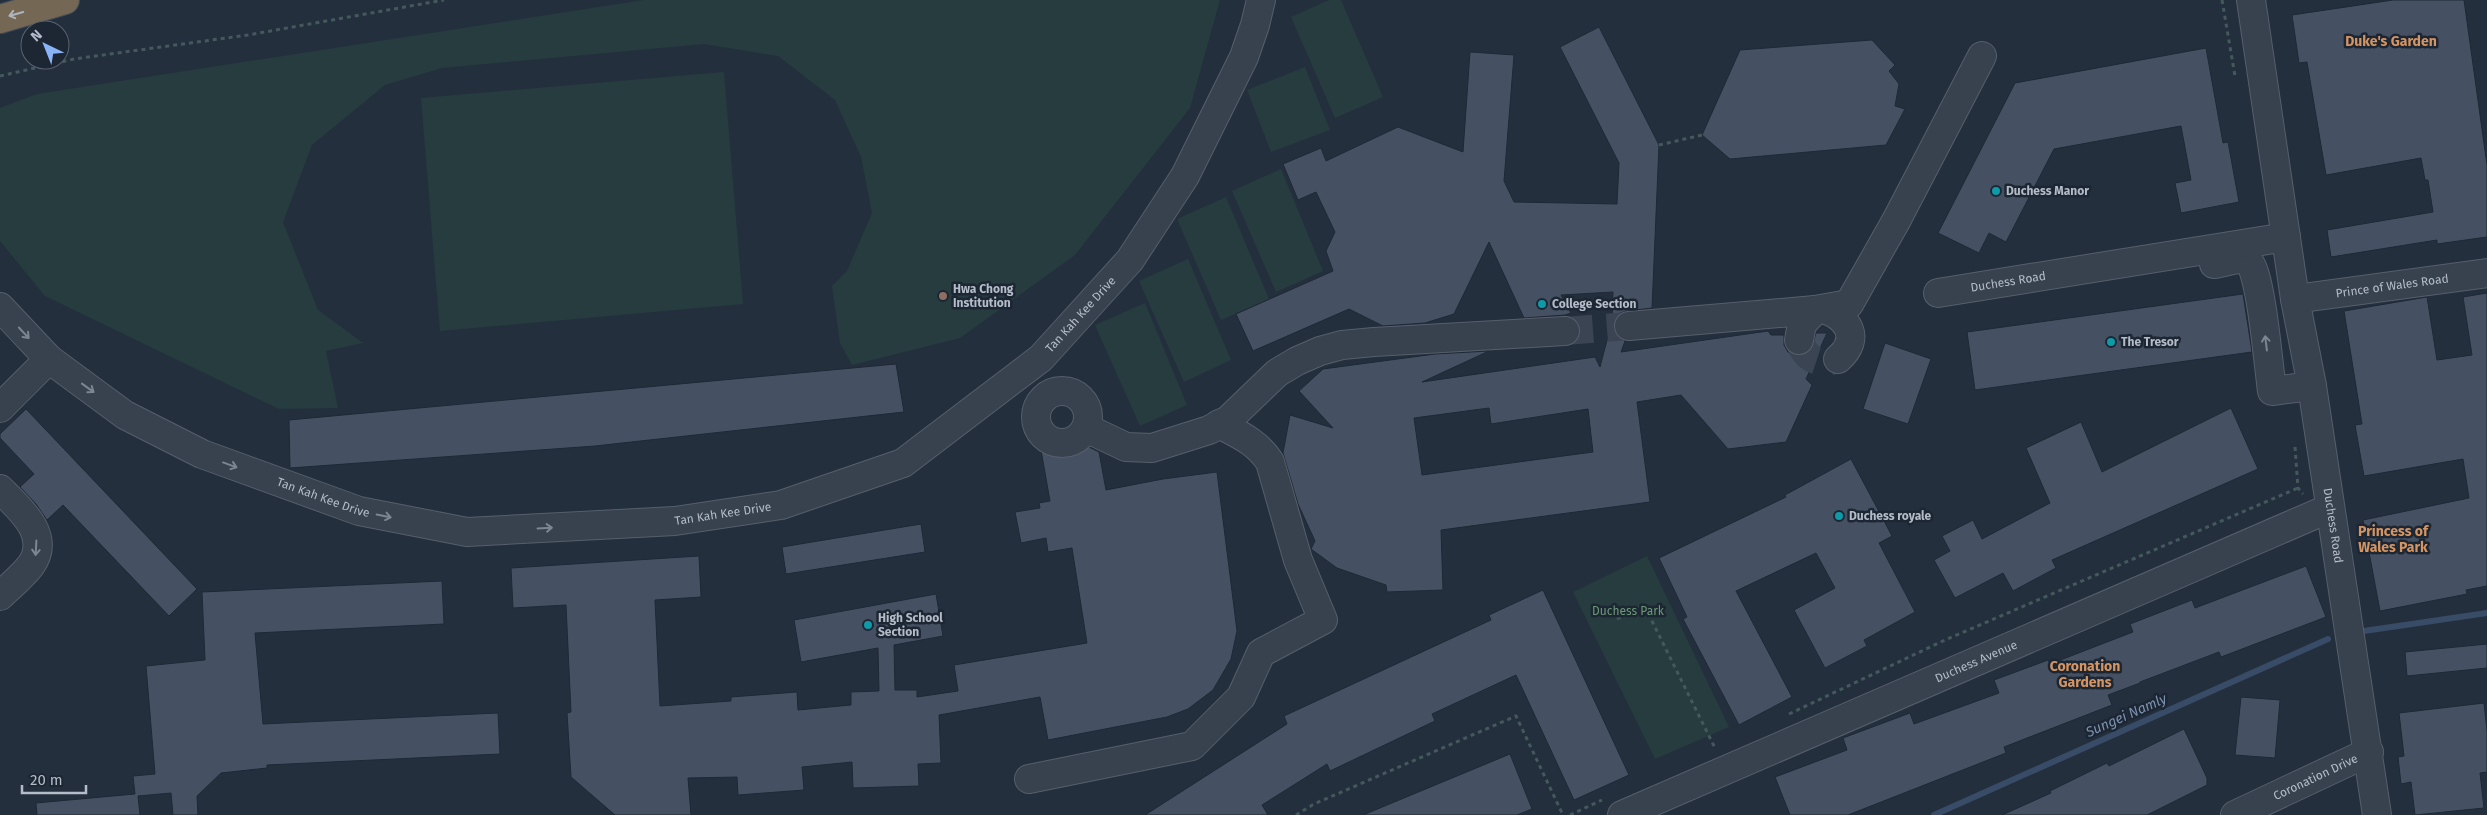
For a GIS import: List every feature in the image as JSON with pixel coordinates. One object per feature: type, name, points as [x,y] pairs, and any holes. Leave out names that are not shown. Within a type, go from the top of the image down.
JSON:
[{"type":"highway","points":[[0,19],[65,0]]},
{"type":"street","name":"Tan Kah Kee Drive","points":[[0,307],[49,359],[125,415],[202,454],[359,511],[467,532],[675,521],[781,505],[903,463],[1041,358],[1130,260],[1184,176],[1244,57],[1261,0]]},
{"type":"street","name":"Duchess Road","points":[[2250,0],[2295,299],[2312,386],[2369,752],[2377,815]]},
{"type":"street","points":[[1629,326],[1819,310],[1849,304],[1896,221],[1982,56]]},
{"type":"street","name":"Duchess Road","points":[[1938,293],[2286,237]]},
{"type":"street","points":[[2136,262],[2136,276],[2242,259],[2248,261],[2253,268],[2258,285],[2272,391],[2312,386]]},
{"type":"street","name":"Prince of Wales Road","points":[[2295,299],[2487,273]]},
{"type":"street","points":[[1799,340],[1802,324],[1819,310]]},
{"type":"street","points":[[1819,310],[1840,315],[1849,329],[1849,346],[1838,358]]},
{"type":"street","points":[[1086,428],[1126,447],[1152,448],[1208,430],[1228,420],[1277,373],[1297,360],[1320,351],[1342,345],[1366,343],[1565,331]]},
{"type":"street","points":[[1041,358],[1067,391]]},
{"type":"street","points":[[0,408],[49,359]]},
{"type":"street","points":[[1008,384],[1035,417],[1038,429],[1046,438],[1056,443],[1073,440],[1086,428],[1088,416],[1086,405],[1078,396],[1067,391],[1056,391],[1045,396],[1038,406],[1035,417]]},
{"type":"street","points":[[1029,779],[1192,746],[1241,697],[1261,652],[1323,620],[1298,560],[1270,462],[1262,450],[1249,439],[1219,424]]},
{"type":"street","points":[[0,596],[30,566],[36,556],[38,545],[34,528],[6,506]]},
{"type":"street","name":"Duchess Avenue","points":[[1613,807],[2330,508]]},
{"type":"street","name":"Coronation Drive","points":[[2235,815],[2369,752]]},
{"type":"path","points":[[0,76],[74,59],[248,35],[444,0]]},
{"type":"path","points":[[1659,145],[1702,135]]},
{"type":"path","points":[[1786,715],[1945,640],[2298,488]]},
{"type":"path","points":[[1617,619],[1644,605],[1716,748]]},
{"type":"path","points":[[1296,815],[1314,804],[1516,716],[1563,815]]},
{"type":"path","points":[[1707,752],[1725,744]]},
{"type":"path","points":[[1570,815],[1613,807]]},
{"type":"green space","points":[[644,0],[1220,0],[1190,108],[1075,255],[960,338],[852,365],[840,343],[832,286],[847,271],[872,213],[861,157],[835,100],[778,56],[704,44],[442,68],[385,85],[312,145],[283,222],[318,310],[363,343],[326,351],[338,408],[279,409],[45,296],[0,241],[0,108],[37,94]]},
{"type":"green space","points":[[1329,0],[1341,0],[1383,97],[1335,118],[1291,17]]},
{"type":"green space","points":[[1305,67],[1330,130],[1271,152],[1247,90]]},
{"type":"green space","points":[[724,72],[743,304],[440,331],[421,98]]},
{"type":"green space","points":[[1281,169],[1323,271],[1276,292],[1232,191]]},
{"type":"green space","points":[[1226,197],[1269,299],[1221,320],[1177,219]]},
{"type":"green space","points":[[1188,259],[1231,360],[1184,382],[1139,281]]},
{"type":"green space","points":[[1145,303],[1187,405],[1140,426],[1095,325]]},
{"type":"green space","name":"Duchess Park","points":[[1647,556],[1729,727],[1655,759],[1573,592]]},
{"type":"building","points":[[2393,0],[2464,0],[2487,165],[2487,237],[2437,244],[2437,240],[2331,257],[2327,230],[2433,212],[2428,180],[2425,180],[2421,158],[2326,175],[2307,62],[2299,63],[2292,15]]},
{"type":"building","name":"College Section","points":[[1599,27],[1659,145],[1652,308],[1620,313],[1615,319],[1613,327],[1616,335],[1625,341],[1621,352],[1768,331],[1771,335],[1784,335],[1784,345],[1788,352],[1804,355],[1811,350],[1816,333],[1827,333],[1806,379],[1812,385],[1786,442],[1728,449],[1681,395],[1637,402],[1650,502],[1441,530],[1443,590],[1387,592],[1386,585],[1337,568],[1311,549],[1315,541],[1298,504],[1283,453],[1290,415],[1333,428],[1299,391],[1323,369],[1435,354],[1489,351],[1422,382],[1595,357],[1600,367],[1612,321],[1613,292],[1561,295],[1571,313],[1524,318],[1489,242],[1454,314],[1425,323],[1383,326],[1349,309],[1253,351],[1236,314],[1333,271],[1326,251],[1335,232],[1316,192],[1298,200],[1283,164],[1321,148],[1326,161],[1398,127],[1463,152],[1470,52],[1514,55],[1504,181],[1514,202],[1617,204],[1619,163],[1560,47]],"holes":[[[1489,408],[1491,424],[1588,409],[1593,452],[1422,475],[1414,418]]]},
{"type":"building","points":[[1872,40],[1895,65],[1889,71],[1899,84],[1895,106],[1905,109],[1886,145],[1730,159],[1702,135],[1740,50]]},
{"type":"building","name":"Duchess Manor","points":[[2206,48],[2223,143],[2228,142],[2239,202],[2181,213],[2175,183],[2191,180],[2181,126],[2054,149],[2006,242],[1989,233],[1979,253],[1938,233],[2015,83]]},
{"type":"building","points":[[2487,293],[2487,586],[2466,590],[2467,594],[2380,611],[2363,520],[2469,498],[2463,459],[2364,476],[2355,425],[2362,424],[2344,311],[2427,297],[2437,360],[2472,355],[2463,297]]},
{"type":"building","name":"The Tresor","points":[[2243,294],[2252,352],[1975,390],[1967,332]]},
{"type":"building","points":[[1885,343],[1931,359],[1908,424],[1863,409]]},
{"type":"building","points":[[896,364],[904,412],[595,446],[290,468],[289,420]]},
{"type":"building","points":[[2231,408],[2258,469],[2052,560],[2056,568],[2013,591],[2003,573],[1955,598],[1934,560],[1950,551],[1942,536],[1973,520],[1982,539],[2050,503],[2026,448],[2081,422],[2102,472]]},
{"type":"building","points":[[26,409],[197,589],[169,616],[63,505],[47,520],[36,504],[20,487],[34,474],[0,438],[0,434]]},
{"type":"building","name":"High School Section","points":[[1081,443],[1099,452],[1106,490],[1163,479],[1217,472],[1237,631],[1231,659],[1213,690],[1188,709],[1167,717],[1048,740],[1040,697],[939,715],[941,763],[918,764],[919,786],[853,788],[852,762],[802,767],[804,790],[738,795],[737,777],[688,778],[691,815],[615,815],[571,777],[567,713],[571,712],[566,605],[513,608],[511,568],[699,556],[701,597],[655,600],[660,706],[731,701],[731,697],[797,692],[798,710],[851,705],[851,692],[879,691],[878,648],[801,662],[794,620],[936,594],[943,636],[894,645],[895,690],[917,690],[917,697],[958,691],[954,665],[1087,643],[1072,548],[1048,552],[1046,538],[1021,543],[1015,512],[1040,508],[1039,503],[1050,501],[1041,450]]},
{"type":"building","points":[[1851,459],[1892,536],[1879,543],[1915,612],[1864,640],[1867,646],[1825,668],[1794,610],[1835,588],[1816,553],[1736,591],[1792,697],[1739,725],[1683,619],[1687,617],[1659,558],[1786,497],[1785,495]]},
{"type":"building","points":[[921,524],[925,552],[786,574],[782,547]]},
{"type":"building","points":[[2306,566],[2326,617],[2221,657],[2219,652],[2108,695],[2112,705],[2004,747],[2006,753],[1848,815],[1790,815],[1775,777],[1847,750],[1843,738],[1910,713],[1914,724],[1999,693],[1994,680],[2048,660],[2050,664],[2133,632],[2130,624],[2192,600],[2195,608]]},
{"type":"building","points":[[442,581],[444,624],[255,633],[263,724],[498,713],[500,754],[267,765],[267,768],[221,773],[197,796],[198,815],[173,815],[171,793],[138,796],[140,815],[37,815],[36,803],[135,794],[133,776],[155,774],[146,666],[205,660],[202,592]]},
{"type":"building","points":[[1543,590],[1629,775],[1574,800],[1516,675],[1432,714],[1435,721],[1330,771],[1327,764],[1262,805],[1268,815],[1145,815],[1287,724],[1284,716],[1491,620],[1489,615]]},
{"type":"building","points":[[2487,644],[2487,668],[2407,676],[2405,652]]},
{"type":"building","points":[[2241,697],[2280,700],[2275,758],[2235,755]]},
{"type":"building","points":[[2484,703],[2487,731],[2487,772],[2480,773],[2484,808],[2415,815],[2411,782],[2401,784],[2398,757],[2404,756],[2399,713]]},
{"type":"building","points":[[2184,729],[2207,778],[2207,785],[2147,815],[2002,815],[2051,793],[2050,791],[2107,763],[2109,766]]},
{"type":"building","points":[[1510,754],[1532,809],[1517,815],[1363,815]]},
{"type":"waterway","name":"Sungei Namly","points":[[2364,631],[2487,613]]},
{"type":"waterway","name":"Sungei Namly","points":[[1934,815],[2328,639]]},
{"type":"tunnel","points":[[1565,331],[1629,326]]},
{"type":"tunnel","points":[[1799,340],[1805,352],[1814,359],[1825,362],[1838,359]]},
{"type":"place","name":"Duchess Manor","points":[[1996,191]]},
{"type":"place","name":"Hwa Chong Institution","points":[[943,296]]},
{"type":"place","name":"College Section","points":[[1542,304]]},
{"type":"place","name":"The Tresor","points":[[2111,342]]},
{"type":"place","name":"Duchess royale","points":[[1839,516]]},
{"type":"place","name":"High School Section","points":[[868,625]]},
{"type":"district","name":"Duke's Garden","points":[[2391,41]]},
{"type":"district","name":"Princess of Wales Park","points":[[2393,540]]},
{"type":"district","name":"Coronation Gardens","points":[[2085,674]]}]
